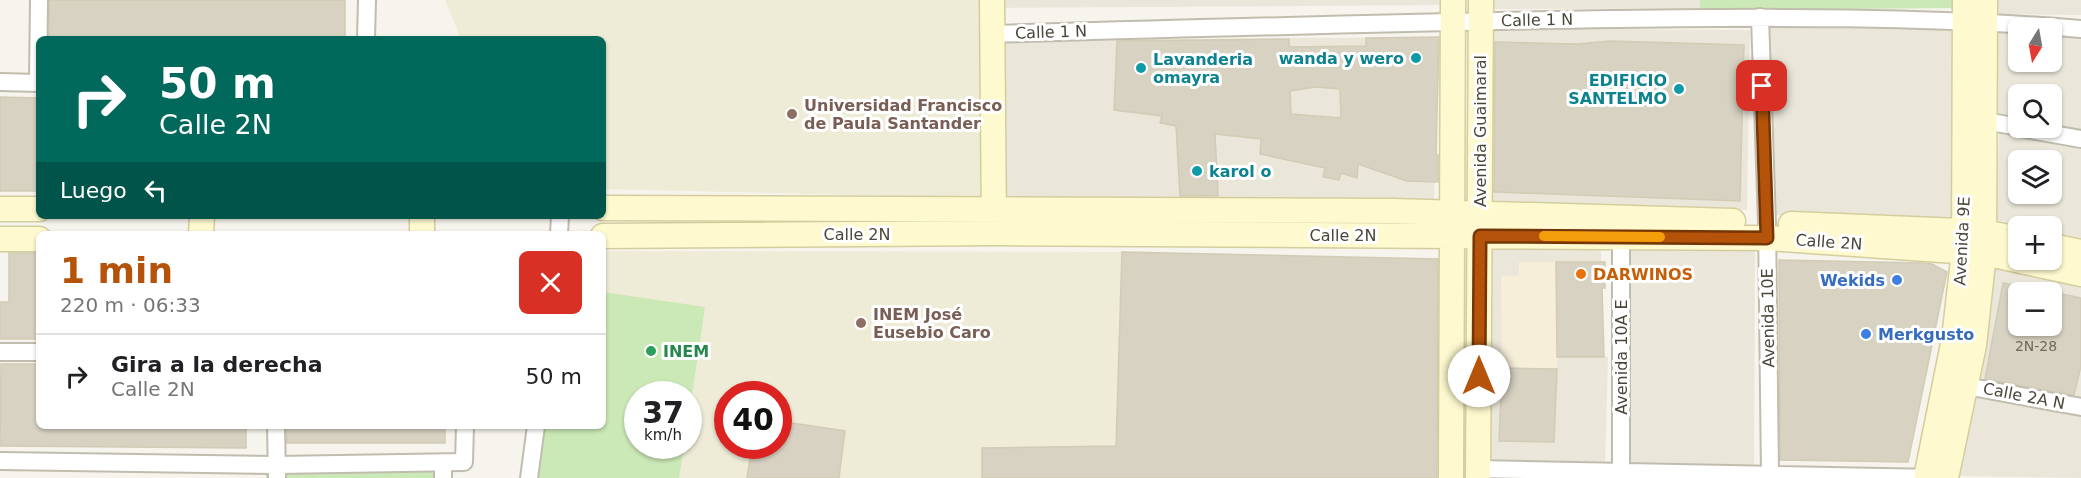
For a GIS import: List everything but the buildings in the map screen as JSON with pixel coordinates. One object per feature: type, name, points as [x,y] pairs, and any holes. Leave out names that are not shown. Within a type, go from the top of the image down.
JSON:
[{"type":"street","points":[[39,0],[39,36]]},
{"type":"street","points":[[366,36],[367,0]]},
{"type":"street","points":[[992,0],[995,233]]},
{"type":"street","name":"Calle 1 N","points":[[992,34],[1481,10],[1760,17],[1975,10],[2081,29]]},
{"type":"street","name":"Avenida Guaimaral","points":[[1478,474],[1481,10]]},
{"type":"street","name":"Avenida 9E","points":[[1934,478],[1966,386],[1984,121],[1975,10]]},
{"type":"street","name":"Avenida 9E","points":[[1934,478],[1954,339],[1974,242],[1975,10]]},
{"type":"street","name":"Avenida Guaimaral","points":[[1452,11],[1452,478]]},
{"type":"street","name":"Avenida 10E","points":[[1760,17],[1767,230],[1770,474]]},
{"type":"street","points":[[0,82],[36,83]]},
{"type":"street","points":[[1984,121],[2008,126]]},
{"type":"street","points":[[2062,136],[2081,139]]},
{"type":"street","name":"Calle 2N","points":[[606,208],[1382,210],[1452,225]]},
{"type":"street","points":[[0,209],[36,209]]},
{"type":"street","name":"Calle 2N","points":[[1480,224],[1620,236],[1767,230]]},
{"type":"street","name":"Calle 2N","points":[[606,237],[995,233],[1480,224],[1767,230],[1974,242],[2008,240]]},
{"type":"street","name":"Avenida 10A E","points":[[1620,236],[1621,476]]},
{"type":"street","points":[[0,239],[36,239]]},
{"type":"street","name":"Calle 2N","points":[[1974,242],[2081,274]]},
{"type":"street","points":[[2062,248],[2081,252]]},
{"type":"street","points":[[0,352],[36,352]]},
{"type":"street","name":"Calle 2A N","points":[[1966,386],[2081,407]]},
{"type":"street","points":[[276,429],[277,472]]},
{"type":"street","points":[[0,462],[277,472],[443,470],[464,462],[465,429]]},
{"type":"street","points":[[530,478],[536,429]]},
{"type":"street","points":[[1478,474],[1621,476],[1770,474],[1934,478]]},
{"type":"shaded area","name":"Universidad Francisco de Paula Santander","points":[[445,0],[980,0],[982,198],[606,189],[606,36],[460,36]]},
{"type":"shaded area","points":[[997,0],[1448,0],[1448,5],[997,8]]},
{"type":"shaded area","points":[[1493,0],[1960,0],[1959,8],[1493,9]]},
{"type":"shaded area","points":[[1981,0],[2081,0],[2081,15],[1982,14]]},
{"type":"shaded area","points":[[1991,26],[2008,28],[2008,72],[2062,72],[2062,33],[2081,35],[2081,135],[2062,130],[2062,84],[2008,84],[2008,122],[1993,119]]},
{"type":"shaded area","points":[[1767,27],[1958,28],[1956,218],[1775,215]]},
{"type":"shaded area","points":[[1486,28],[1750,30],[1747,210],[1483,202]]},
{"type":"shaded area","points":[[1440,37],[1434,201],[1002,201],[998,40]]},
{"type":"shaded area","points":[[1999,132],[2008,134],[2008,138],[2034,138],[2081,146],[2081,238],[2062,234],[2062,216],[2008,216],[2008,222],[1996,220]]},
{"type":"shaded area","points":[[1614,240],[1755,243],[1754,467],[1615,466]]},
{"type":"shaded area","points":[[1481,244],[1601,244],[1603,356],[1608,357],[1605,465],[1474,464]]},
{"type":"shaded area","name":"INEM José Eusebio Caro","points":[[606,251],[1122,252],[1114,478],[540,478],[599,429],[606,429]]},
{"type":"shaded area","points":[[1519,262],[1556,262],[1557,369],[1502,368],[1501,276],[1519,276]]},
{"type":"shaded area","points":[[1994,265],[2008,268],[2008,270],[2021,270],[2081,281],[2081,478],[1951,476]]},
{"type":"green space","points":[[1700,0],[1959,0],[1959,8],[1700,10]]},
{"type":"green space","name":"INEM","points":[[606,292],[705,307],[694,381],[624,381],[624,459],[682,459],[679,478],[537,478],[545,429],[606,429]]},
{"type":"green space","points":[[266,469],[441,469],[441,478],[266,478]]},
{"type":"slow traffic","points":[[1544,236],[1660,237]]},
{"type":"place","name":"wanda y wero","points":[[1416,58]]},
{"type":"place","name":"Lavanderia omayra","points":[[1141,68]]},
{"type":"place","name":"EDIFICIO SANTELMO","points":[[1679,89]]},
{"type":"place","name":"Universidad Francisco de Paula Santander","points":[[792,114]]},
{"type":"place","name":"karol o","points":[[1197,171]]},
{"type":"place","name":"DARWINOS","points":[[1581,274]]},
{"type":"place","name":"Wekids","points":[[1897,280]]},
{"type":"place","name":"INEM José Eusebio Caro","points":[[861,323]]},
{"type":"place","name":"Merkgusto","points":[[1866,334]]},
{"type":"place","name":"INEM","points":[[651,351]]},
{"type":"route","points":[[1479,376],[1480,236],[1767,238],[1762,86]]}]
